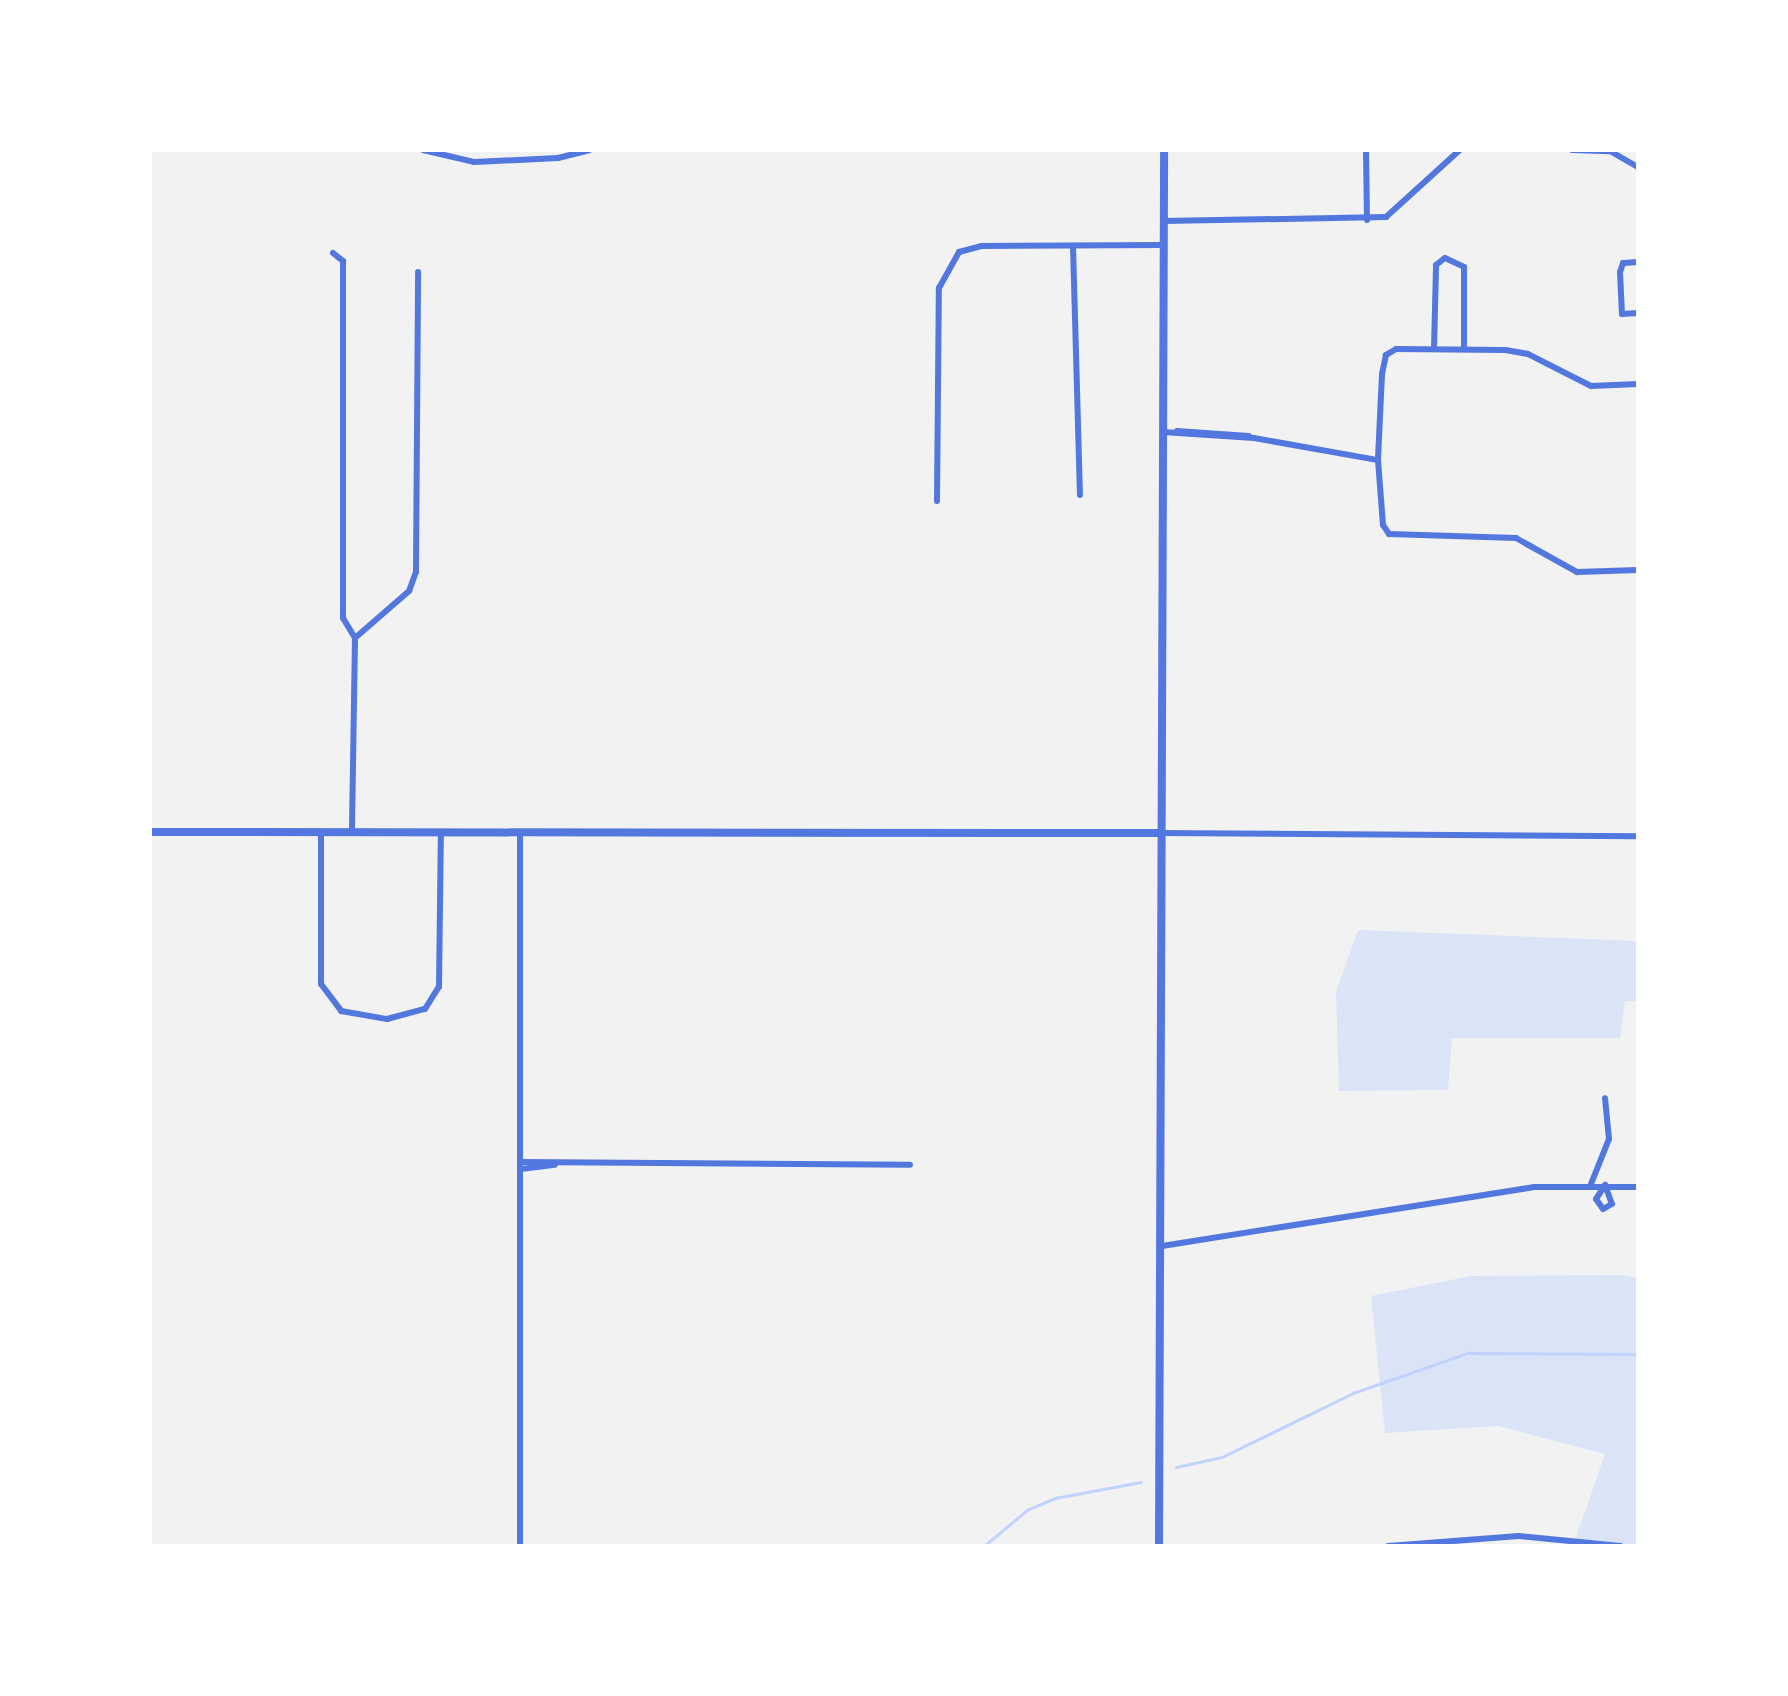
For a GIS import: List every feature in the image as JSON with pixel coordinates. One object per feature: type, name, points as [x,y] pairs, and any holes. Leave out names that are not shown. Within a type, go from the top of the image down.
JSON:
[{"type":"street","points":[[423,150],[474,162],[558,158],[589,150]]},
{"type":"street","points":[[1159,1546],[1164,150]]},
{"type":"street","points":[[1366,150],[1367,220]]},
{"type":"street","points":[[1163,221],[1367,220],[1400,208],[1460,150]]},
{"type":"street","points":[[1572,150],[1610,150],[1638,167]]},
{"type":"street","points":[[936,501],[944,268],[958,252],[981,246],[1163,245]]},
{"type":"street","points":[[1074,246],[1080,494]]},
{"type":"street","points":[[333,253],[343,261],[343,618],[355,638],[352,832]]},
{"type":"street","points":[[1434,349],[1436,265],[1444,258],[1464,268],[1464,349]]},
{"type":"street","points":[[1638,262],[1622,263],[1620,272],[1622,314],[1638,314]]},
{"type":"street","points":[[355,638],[409,591],[416,572],[418,272]]},
{"type":"street","points":[[1638,384],[1590,386],[1528,354],[1396,349],[1386,355],[1378,460],[1383,525],[1390,534],[1516,538],[1576,572],[1638,570]]},
{"type":"street","points":[[1163,432],[1254,438],[1378,460]]},
{"type":"street","points":[[150,832],[1638,836]]},
{"type":"street","points":[[322,832],[321,984],[341,1011],[387,1018],[425,1009],[438,988],[441,832]]},
{"type":"street","points":[[520,832],[520,1546]]},
{"type":"street","points":[[1592,1184],[1608,1139],[1606,1098]]},
{"type":"street","points":[[521,1166],[910,1165]]},
{"type":"street","points":[[1162,1246],[1422,1202],[1592,1184],[1638,1187]]},
{"type":"street","points":[[1388,1546],[1520,1536],[1621,1546]]},
{"type":"shaded area","points":[[1358,930],[1638,941],[1638,1002],[1625,1001],[1620,1038],[1452,1038],[1448,1090],[1339,1091],[1336,992]]},
{"type":"shaded area","points":[[1471,1276],[1638,1278],[1638,1546],[1573,1546],[1605,1454],[1498,1426],[1385,1433],[1371,1296]]},
{"type":"waterway","points":[[1176,1467],[1222,1457],[1353,1393],[1468,1353],[1638,1354]]},
{"type":"waterway","points":[[984,1546],[1027,1510],[1055,1498],[1141,1482]]}]
